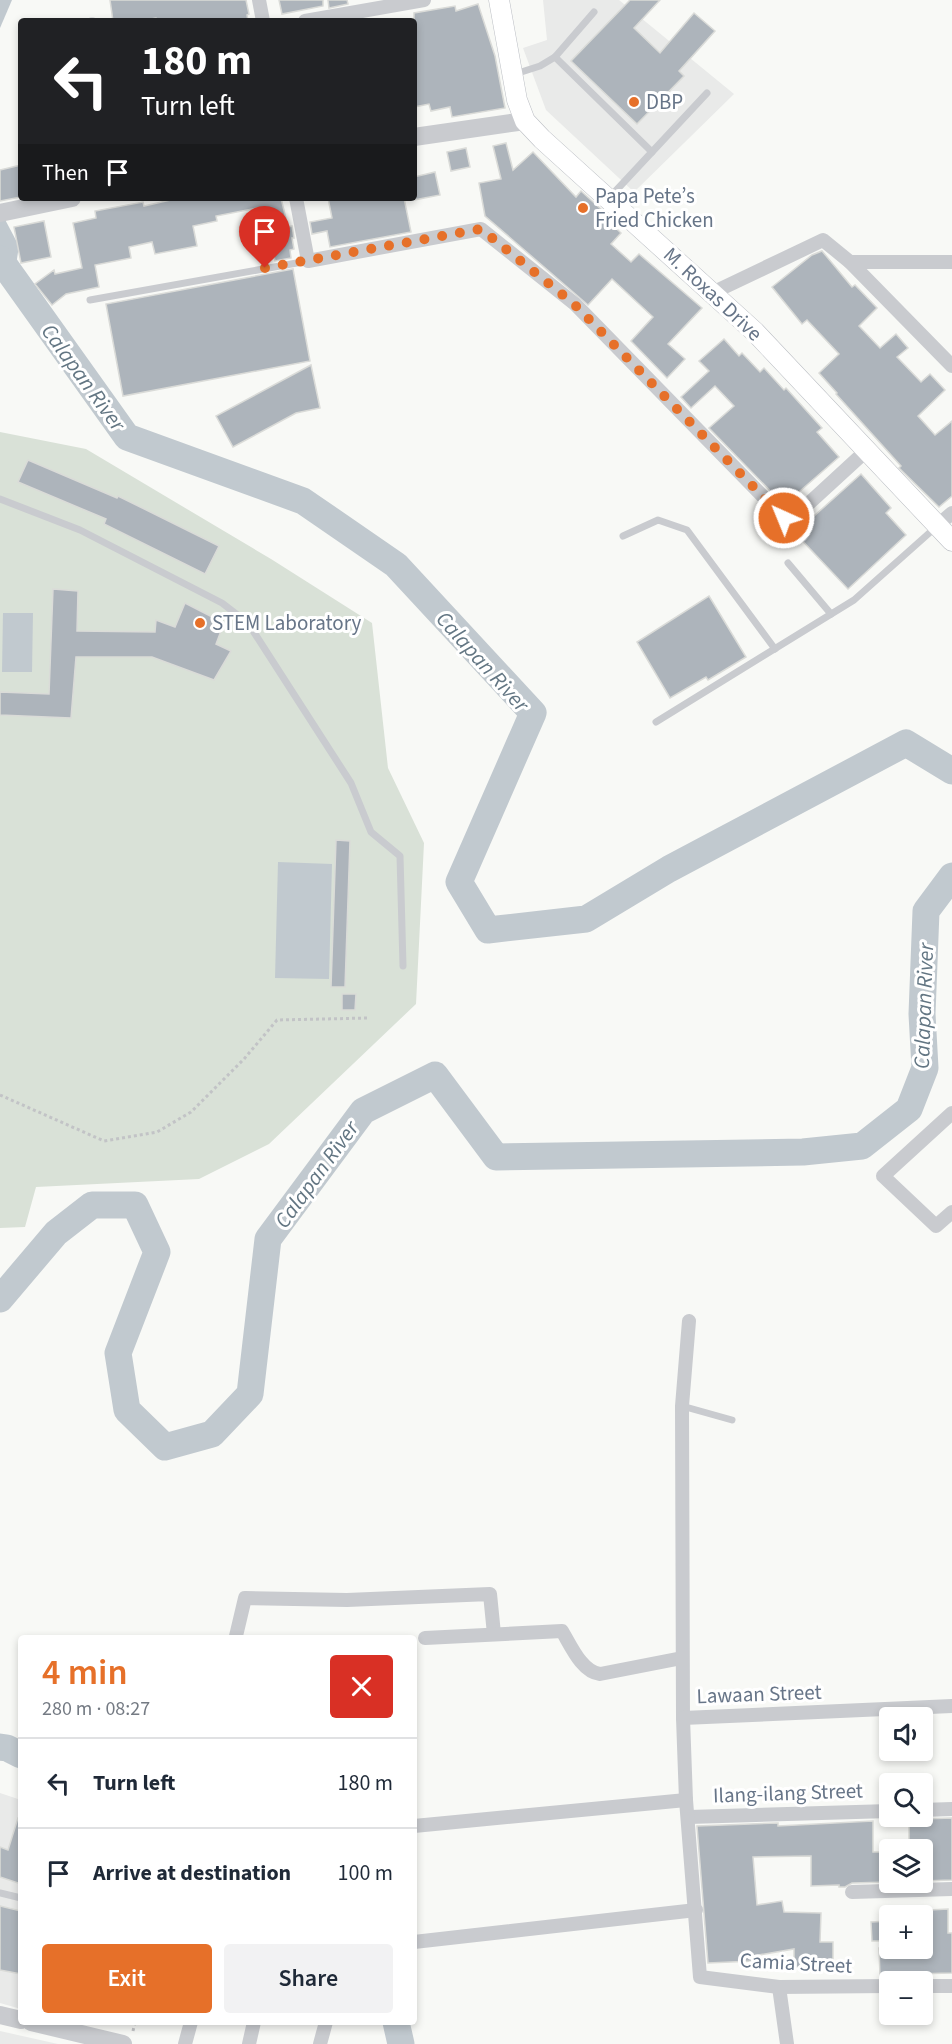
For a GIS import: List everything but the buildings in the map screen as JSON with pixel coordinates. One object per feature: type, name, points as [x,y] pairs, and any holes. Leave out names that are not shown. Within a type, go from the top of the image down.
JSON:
[{"type":"main road","name":"M. Roxas Drive","points":[[499,0],[516,100],[525,121],[755,332],[867,450],[945,519],[952,541]]},
{"type":"street","points":[[259,0],[262,18]]},
{"type":"street","points":[[322,18],[424,0]]},
{"type":"street","points":[[417,137],[525,121]]},
{"type":"street","points":[[1,212],[57,201]]},
{"type":"street","points":[[297,201],[308,261],[481,229],[574,304],[784,518],[794,517],[867,450]]},
{"type":"street","points":[[712,293],[823,240],[850,262],[952,366]]},
{"type":"street","points":[[850,262],[952,262]]},
{"type":"street","points":[[952,1113],[883,1176],[936,1226],[952,1212]]},
{"type":"street","points":[[682,1718],[682,1406],[689,1321]]},
{"type":"street","points":[[236,1635],[246,1598],[347,1600],[490,1594],[494,1634]]},
{"type":"street","points":[[424,1638],[562,1631],[586,1668],[592,1673],[600,1674],[682,1658]]},
{"type":"street","name":"Lawaan Street","points":[[700,1977],[682,1718],[952,1706]]},
{"type":"street","points":[[417,1826],[686,1800]]},
{"type":"street","points":[[933,1810],[952,1809]]},
{"type":"street","name":"Ilang-ilang Street","points":[[688,1817],[879,1811]]},
{"type":"street","points":[[852,1892],[952,1889]]},
{"type":"street","points":[[417,1942],[696,1910]]},
{"type":"street","name":"Camia Street","points":[[700,1977],[779,1987],[879,1986]]},
{"type":"street","points":[[933,1986],[952,1986]]},
{"type":"street","points":[[779,1987],[787,2044]]},
{"type":"street","points":[[0,2015],[18,2019]]},
{"type":"street","points":[[44,2025],[123,2044]]},
{"type":"street","points":[[185,2044],[190,2025]]},
{"type":"street","points":[[249,2044],[253,2025]]},
{"type":"street","points":[[320,2044],[325,2025]]},
{"type":"lane","points":[[512,75],[540,66],[555,57],[594,12]]},
{"type":"lane","points":[[555,57],[652,152]]},
{"type":"lane","points":[[608,199],[707,93]]},
{"type":"lane","points":[[90,300],[308,261]]},
{"type":"lane","points":[[0,499],[80,530],[222,603],[248,622],[351,783],[371,832],[400,856],[403,966]]},
{"type":"lane","points":[[656,722],[854,600],[945,519]]},
{"type":"lane","points":[[622,536],[658,520],[687,530],[775,649]]},
{"type":"lane","points":[[788,563],[831,614]]},
{"type":"lane","points":[[682,1406],[732,1420]]},
{"type":"lane","points":[[0,1893],[18,1897]]},
{"type":"path","points":[[0,1095],[104,1141],[156,1132],[191,1112],[244,1059],[277,1020],[369,1018]]},
{"type":"shaded area","points":[[0,0],[12,0],[0,28]]},
{"type":"shaded area","name":"DBP","points":[[543,0],[619,0],[734,94],[634,192],[546,110],[523,48],[547,40]]},
{"type":"shaded area","points":[[0,210],[19,246],[16,265],[0,272]]},
{"type":"shaded area","points":[[0,432],[86,449],[271,559],[372,623],[388,768],[424,843],[416,1004],[269,1144],[199,1179],[36,1187],[25,1227],[0,1228]]},
{"type":"shaded area","points":[[3,613],[33,613],[32,672],[2,672]]},
{"type":"shaded area","points":[[278,862],[332,864],[329,979],[275,978]]},
{"type":"shaded area","points":[[0,1793],[18,1799],[18,2008],[0,2003]]},
{"type":"shaded area","points":[[0,2031],[58,2044],[0,2044]]},
{"type":"waterway","name":"Calapan River","points":[[0,259],[127,437],[303,501],[396,565],[533,713],[459,882],[488,930],[586,919],[669,869],[906,743],[952,771]]},
{"type":"waterway","name":"Calapan River","points":[[0,1299],[56,1233],[92,1205],[135,1205],[157,1252],[118,1353],[127,1410],[165,1447],[212,1434],[250,1394],[268,1239],[363,1111],[435,1075],[496,1157],[803,1152],[862,1146],[909,1109],[925,1068],[922,1014],[926,911],[952,876]]},
{"type":"waterway","name":"Calapan River","points":[[0,1747],[18,1754]]},
{"type":"waterway","name":"Calapan River","points":[[397,2025],[401,2044]]},
{"type":"place","name":"DBP","points":[[634,102]]},
{"type":"place","name":"Papa Pete’s Fried Chicken","points":[[583,208]]},
{"type":"place","name":"STEM Laboratory","points":[[200,623]]},
{"type":"route","points":[[265,268],[481,229],[574,304],[784,518]]}]
